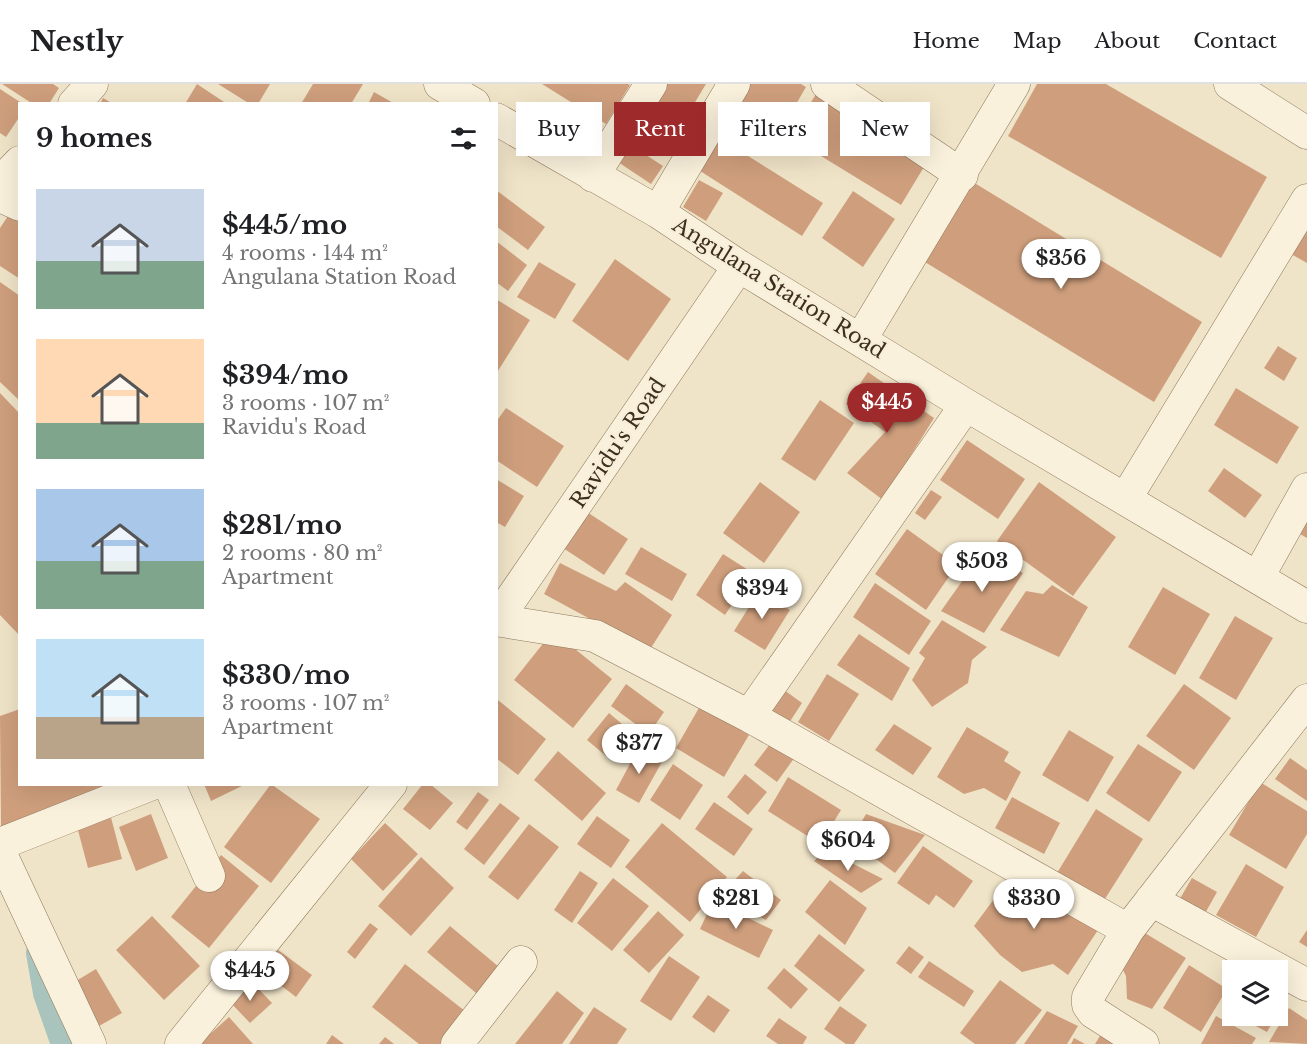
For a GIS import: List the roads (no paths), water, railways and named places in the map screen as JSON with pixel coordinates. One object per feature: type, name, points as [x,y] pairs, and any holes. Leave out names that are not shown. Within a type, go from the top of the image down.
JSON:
[{"type":"street","points":[[76,102],[92,84]]},
{"type":"street","points":[[440,84],[472,95]]},
{"type":"street","points":[[593,176],[651,84]]},
{"type":"street","points":[[658,212],[734,84]]},
{"type":"street","points":[[827,84],[962,175]]},
{"type":"street","points":[[861,339],[962,175],[1014,84]]},
{"type":"street","points":[[1230,84],[1307,133]]},
{"type":"street","name":"Angulana Station Road","points":[[500,131],[593,176],[658,212],[739,266],[966,405],[1307,606]]},
{"type":"street","points":[[0,183],[18,164]]},
{"type":"street","points":[[0,196],[18,204]]},
{"type":"street","points":[[1126,498],[1307,200]]},
{"type":"street","name":"Ravidu's Road","points":[[498,619],[739,266]]},
{"type":"street","points":[[749,716],[966,405]]},
{"type":"street","points":[[1258,577],[1307,489]]},
{"type":"street","points":[[498,620],[595,636],[749,716],[1128,930]]},
{"type":"street","points":[[1143,1044],[1093,1012],[1088,1005],[1088,997],[1128,930],[1307,700]]},
{"type":"street","points":[[0,844],[147,786]]},
{"type":"street","points":[[170,786],[209,876]]},
{"type":"street","points":[[181,1044],[390,786]]},
{"type":"street","points":[[0,852],[46,966]]},
{"type":"street","points":[[0,893],[46,966],[90,1044]]},
{"type":"street","points":[[1151,900],[1307,985]]},
{"type":"street","points":[[457,1044],[521,962]]},
{"type":"waterway","points":[[41,953],[48,993],[66,1044]]}]
